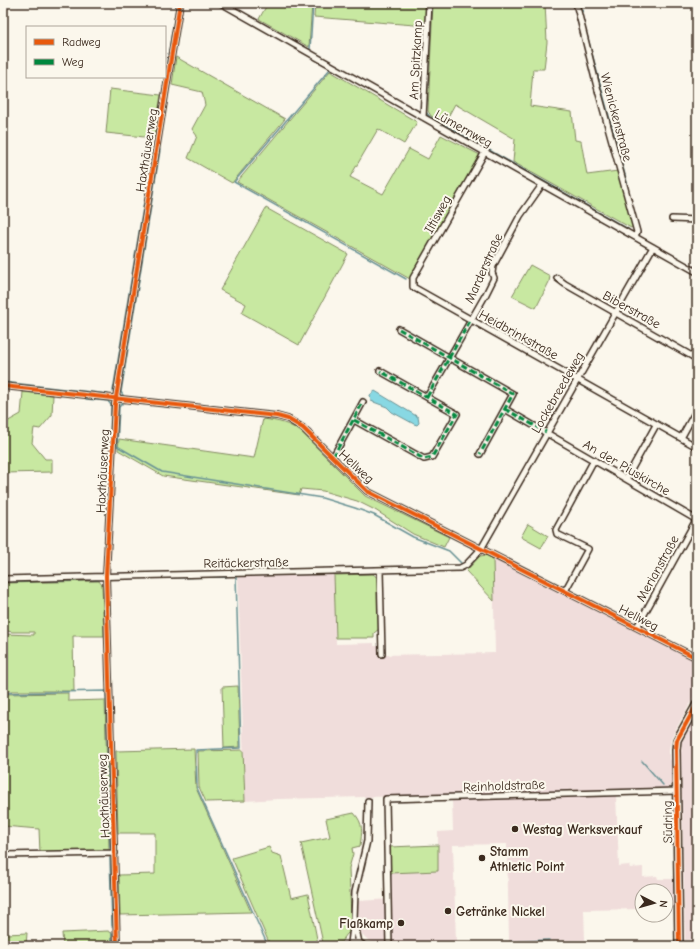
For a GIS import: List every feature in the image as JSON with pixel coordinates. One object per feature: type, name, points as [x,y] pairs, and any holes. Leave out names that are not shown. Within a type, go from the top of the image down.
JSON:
[{"type":"main road","name":"Südring","points":[[679,946],[676,750],[678,740],[697,704]]},
{"type":"street","name":"Haxthäuserweg","points":[[117,946],[106,576],[116,399],[180,3]]},
{"type":"street","name":"Lümernweg","points":[[220,3],[697,272]]},
{"type":"street","name":"Am Spitzkamp","points":[[422,117],[430,3]]},
{"type":"street","name":"Wienickenstraße","points":[[576,3],[596,83],[637,232],[634,237]]},
{"type":"street","name":"Iltisweg","points":[[414,287],[413,278],[484,152]]},
{"type":"street","name":"Marderstraße","points":[[427,397],[494,278],[492,273],[493,266],[520,216],[542,185]]},
{"type":"street","points":[[672,220],[697,220]]},
{"type":"street","name":"Lockebreedeweg","points":[[481,549],[546,432],[653,247]]},
{"type":"street","name":"Biberstraße","points":[[557,278],[697,359]]},
{"type":"street","name":"Heidbrinkstraße","points":[[414,287],[697,447]]},
{"type":"street","points":[[399,329],[513,394],[480,454]]},
{"type":"street","points":[[354,420],[424,458],[432,457],[457,414],[380,371]]},
{"type":"street","name":"Hellweg","points":[[3,386],[277,416],[288,419],[303,428],[367,491],[697,658]]},
{"type":"street","points":[[333,458],[363,402]]},
{"type":"street","name":"An der Piuskirche","points":[[505,409],[696,520]]},
{"type":"street","points":[[680,438],[697,409]]},
{"type":"street","points":[[626,480],[656,425]]},
{"type":"street","points":[[564,591],[588,550],[558,534],[556,530],[594,460]]},
{"type":"street","name":"Merianstraße","points":[[637,628],[696,520]]},
{"type":"street","name":"Reitäckerstraße","points":[[3,579],[460,568],[466,565],[481,549]]},
{"type":"street","points":[[380,570],[382,654]]},
{"type":"street","name":"Reinholdstraße","points":[[389,946],[386,799],[677,790]]},
{"type":"street","points":[[364,946],[359,943],[349,944],[354,919],[354,892],[366,851],[368,836],[368,801]]},
{"type":"street","points":[[3,855],[115,853]]},
{"type":"street","points":[[354,919],[359,943]]},
{"type":"shaded area","points":[[493,559],[697,662],[697,691],[671,738],[669,759],[671,760],[672,784],[668,788],[245,801],[238,577],[334,575],[336,644],[374,643],[374,646],[379,646],[380,655],[495,653]]},
{"type":"shaded area","points":[[697,714],[697,939],[685,940],[681,754],[682,742]]},
{"type":"shaded area","points":[[616,795],[619,866],[629,865],[630,868],[643,867],[643,877],[657,876],[658,879],[673,879],[673,883],[634,883],[634,909],[584,910],[585,940],[509,941],[507,844],[453,845],[456,942],[374,944],[361,933],[358,915],[358,901],[391,899],[390,873],[438,871],[438,832],[453,831],[452,799]]},
{"type":"green space","points":[[268,3],[312,3],[309,47],[259,19]]},
{"type":"green space","points":[[315,3],[428,3],[427,26],[314,17]]},
{"type":"green space","points":[[433,3],[545,3],[547,42],[544,69],[533,69],[530,106],[572,112],[575,140],[581,141],[587,175],[618,171],[633,227],[631,228],[513,162],[515,139],[455,104],[444,124],[431,116],[428,111]]},
{"type":"green space","points":[[176,57],[285,119],[232,183],[188,158],[197,136],[192,129],[205,105],[202,92],[172,85]]},
{"type":"green space","points":[[330,71],[417,122],[404,144],[378,129],[350,177],[383,194],[409,149],[428,159],[441,135],[480,155],[410,279],[237,182]]},
{"type":"green space","points":[[110,89],[161,95],[154,138],[106,133]]},
{"type":"green space","points":[[266,208],[348,254],[299,345],[242,313],[246,304],[220,290]]},
{"type":"green space","points":[[530,265],[550,276],[549,282],[536,308],[512,296]]},
{"type":"green space","points":[[23,392],[53,395],[52,415],[40,429],[34,428],[32,443],[45,459],[52,459],[52,472],[3,473],[3,424],[21,414]]},
{"type":"green space","points":[[263,419],[292,426],[301,432],[365,496],[449,537],[444,547],[413,534],[375,510],[357,501],[323,491],[301,489],[299,495],[163,476],[118,450],[119,439],[254,458]]},
{"type":"green space","points":[[528,524],[548,536],[541,548],[521,537]]},
{"type":"green space","points":[[486,555],[493,559],[494,601],[466,571],[480,556]]},
{"type":"green space","points":[[373,574],[378,578],[379,629],[374,633],[374,638],[336,638],[334,575]]},
{"type":"green space","points":[[99,581],[102,585],[104,636],[73,636],[74,691],[3,691],[3,634],[34,635],[34,632],[12,632],[3,630],[6,610],[5,583]]},
{"type":"green space","points":[[238,686],[240,747],[224,748],[222,687]]},
{"type":"green space","points":[[68,693],[68,701],[105,700],[109,850],[40,853],[39,829],[3,826],[3,694]]},
{"type":"green space","points":[[194,749],[196,788],[251,912],[120,915],[119,875],[155,874],[155,833],[118,833],[116,751]]},
{"type":"green space","points":[[243,750],[245,801],[206,802],[199,787],[198,751]]},
{"type":"green space","points":[[354,813],[361,825],[362,832],[360,846],[352,848],[353,854],[349,868],[351,919],[350,932],[341,942],[323,943],[301,843],[330,837],[326,819]]},
{"type":"green space","points":[[438,845],[438,871],[390,873],[390,847]]},
{"type":"green space","points":[[269,847],[272,853],[281,856],[291,898],[308,894],[318,944],[270,945],[232,858]]},
{"type":"green space","points":[[3,906],[6,934],[27,933],[26,946],[3,946]]},
{"type":"green space","points":[[108,931],[112,933],[112,946],[63,946],[62,933]]},
{"type":"water","points":[[375,391],[418,417],[419,423],[417,425],[414,424],[392,412],[387,407],[371,401],[370,395]]},
{"type":"waterway","points":[[166,68],[177,3]]},
{"type":"waterway","points":[[310,49],[313,3]]},
{"type":"waterway","points":[[432,3],[426,112],[430,117],[484,147]]},
{"type":"waterway","points":[[583,10],[581,13],[628,186]]},
{"type":"waterway","points":[[330,69],[234,182],[406,279]]},
{"type":"waterway","points":[[163,90],[165,78]]},
{"type":"waterway","points":[[124,397],[121,392],[160,150]]},
{"type":"waterway","points":[[489,150],[628,229]]},
{"type":"waterway","points":[[113,391],[144,202]]},
{"type":"waterway","points":[[3,382],[108,394]]},
{"type":"waterway","points":[[24,391],[43,394]]},
{"type":"waterway","points":[[126,397],[247,410]]},
{"type":"waterway","points":[[86,399],[108,401],[111,405],[110,440]]},
{"type":"waterway","points":[[123,403],[119,407],[117,446],[162,472],[322,498],[355,508],[374,515],[413,537],[449,551],[461,563]]},
{"type":"waterway","points":[[152,578],[226,577]]},
{"type":"waterway","points":[[236,577],[241,748],[196,750],[197,788],[268,946]]},
{"type":"waterway","points":[[6,582],[99,580]]},
{"type":"waterway","points":[[3,693],[106,691],[110,848]]},
{"type":"waterway","points":[[642,761],[663,785]]},
{"type":"waterway","points":[[110,858],[112,926]]},
{"type":"waterway","points":[[112,933],[112,946]]},
{"type":"waterway","points":[[510,942],[549,940]]},
{"type":"waterway","points":[[290,946],[318,945]]},
{"type":"marked path","points":[[427,397],[471,319]]},
{"type":"marked path","points":[[399,329],[513,394],[480,454]]},
{"type":"marked path","points":[[354,420],[424,459],[432,457],[457,414],[380,371]]},
{"type":"marked path","points":[[333,457],[363,402]]},
{"type":"marked path","points":[[505,409],[546,432]]},
{"type":"cycle path","points":[[117,946],[106,576],[115,404],[180,3]]},
{"type":"cycle path","points":[[3,386],[277,416],[288,419],[303,428],[367,491],[697,658]]},
{"type":"cycle path","points":[[679,946],[676,750],[677,740],[697,704]]},
{"type":"place","name":"Westag Werksverkauf","points":[[515,829]]},
{"type":"place","name":"Stamm Athletic Point","points":[[482,858]]},
{"type":"place","name":"Getränke Nickel","points":[[448,911]]},
{"type":"place","name":"Flaßkamp","points":[[401,923]]}]
